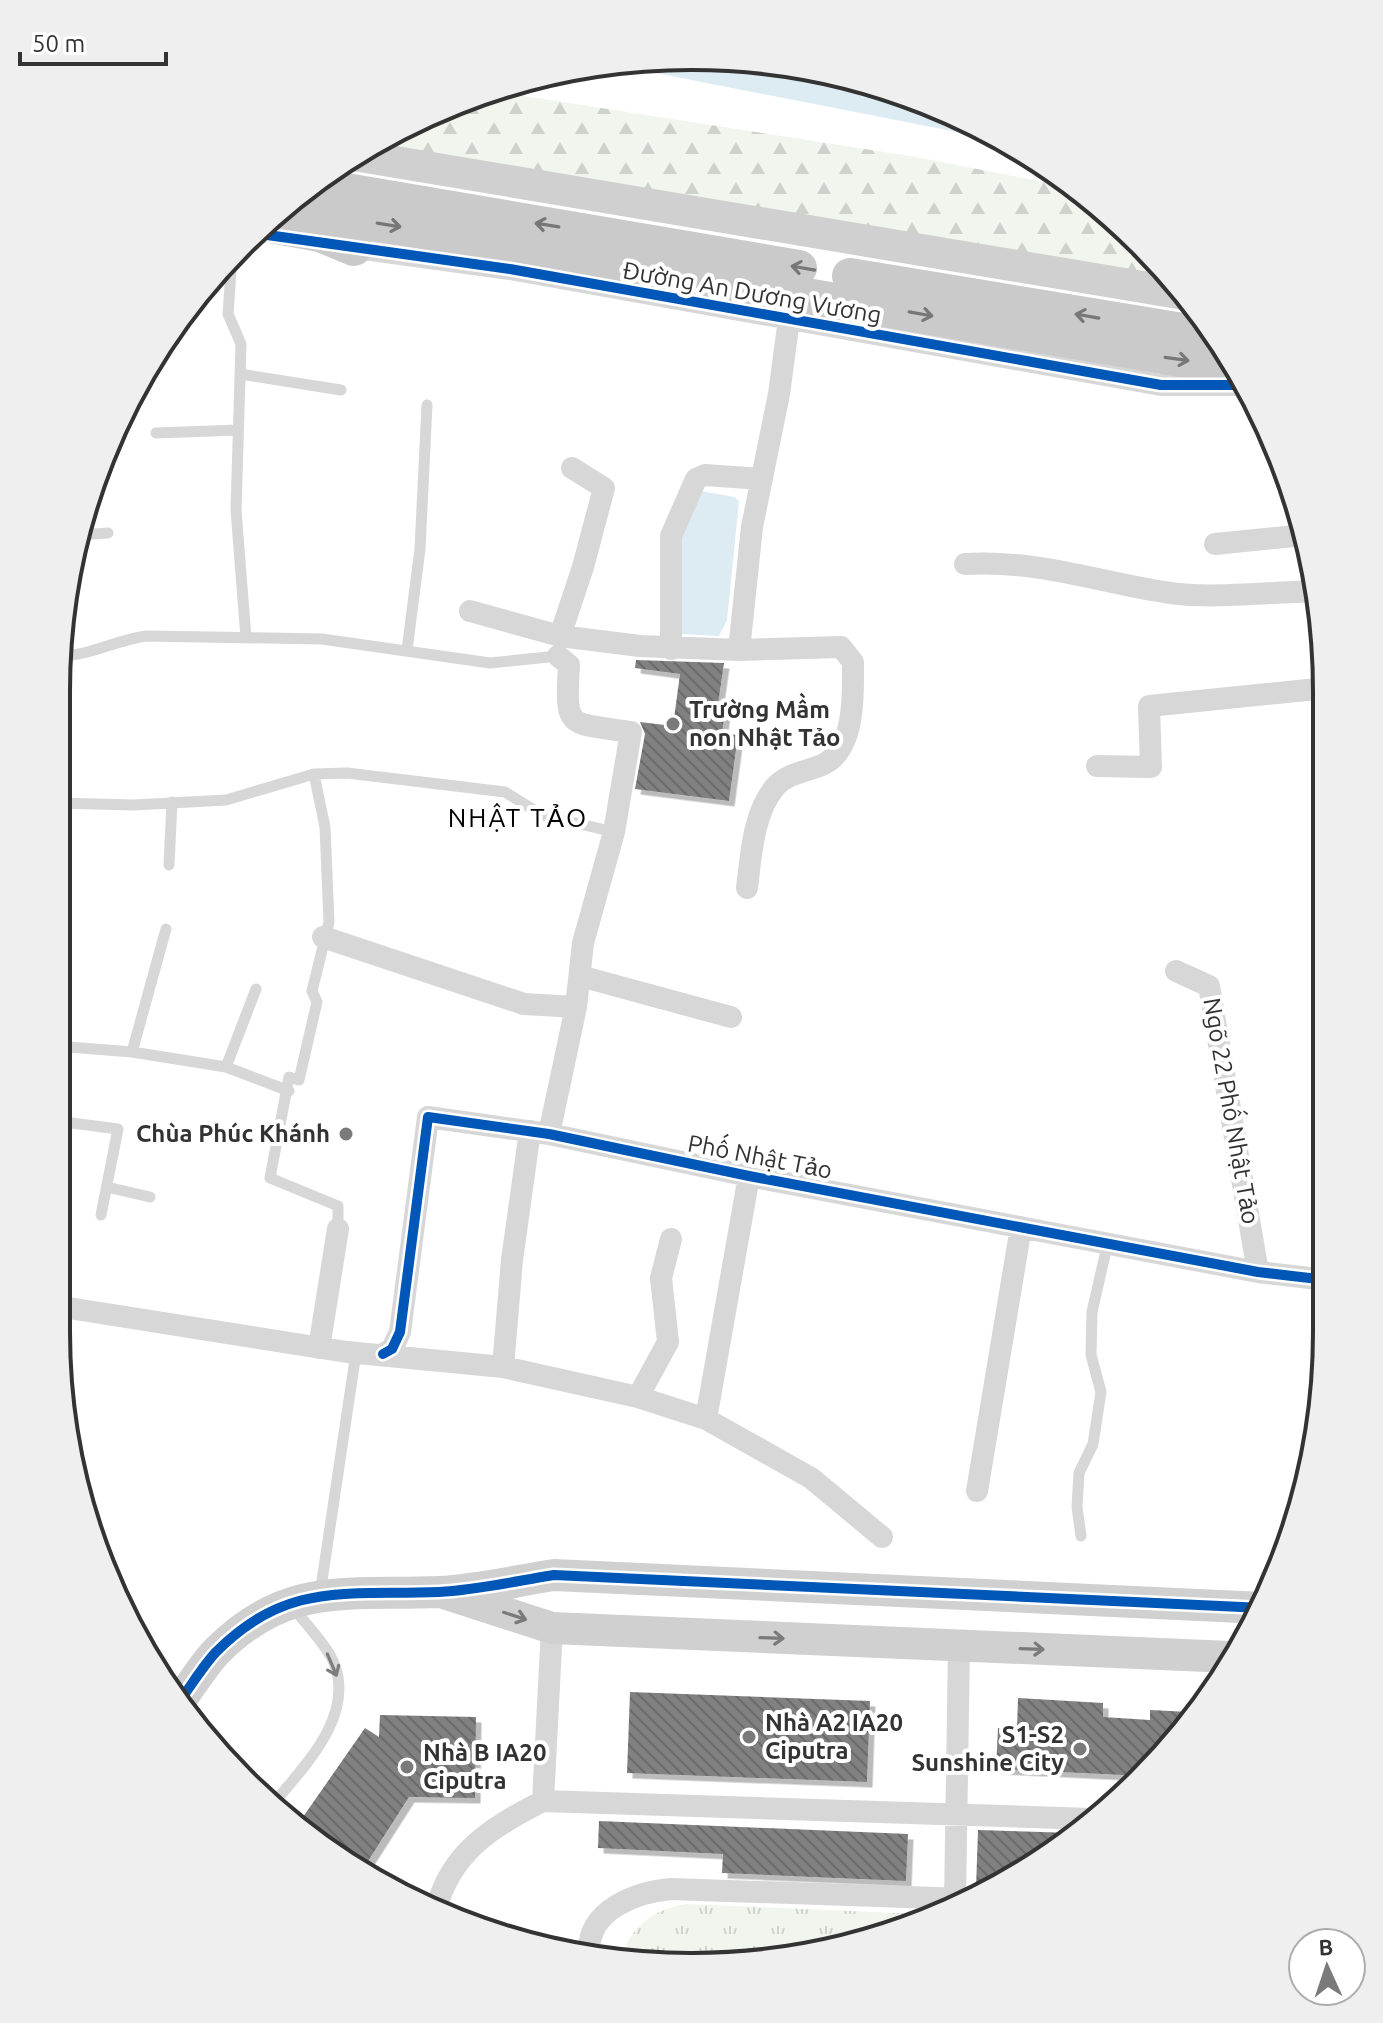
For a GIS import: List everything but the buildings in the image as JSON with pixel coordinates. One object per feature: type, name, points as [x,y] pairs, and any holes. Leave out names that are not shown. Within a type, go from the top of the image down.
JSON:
[{"type":"main road","name":"Đường An Dương Vương","points":[[328,188],[1199,334]]},
{"type":"main road","name":"Đường An Dương Vương","points":[[298,210],[1180,359],[1218,363]]},
{"type":"main road","points":[[279,227],[320,234],[354,248]]},
{"type":"street","points":[[373,158],[1167,291]]},
{"type":"street","name":"Đường An Dương Vương","points":[[270,235],[510,269],[1161,385],[1232,385]]},
{"type":"street","points":[[739,650],[752,527],[779,394],[789,319]]},
{"type":"street","points":[[503,1367],[512,1260],[540,1132],[576,1007],[583,943],[614,832],[631,732],[577,724],[569,718],[566,710],[569,665],[559,646],[604,488],[572,468]]},
{"type":"street","points":[[671,649],[671,536],[696,479],[705,475],[762,479]]},
{"type":"street","points":[[1215,544],[1293,536]]},
{"type":"street","points":[[965,564],[1007,562],[1046,566],[1173,594],[1305,591]]},
{"type":"street","points":[[470,611],[559,646],[739,650],[841,647],[853,662],[844,740],[835,757],[786,778],[774,788],[760,817],[747,888]]},
{"type":"street","points":[[1097,766],[1151,767],[1149,706],[1313,689]]},
{"type":"street","points":[[323,937],[524,1004],[576,1007]]},
{"type":"street","name":"Ngõ 22 Phố Nhật Tảo","points":[[1176,971],[1209,986],[1258,1272]]},
{"type":"street","points":[[580,976],[731,1017]]},
{"type":"street","name":"Phố Nhật Tảo","points":[[383,1354],[392,1349],[400,1332],[428,1117],[540,1132],[749,1176],[1258,1272],[1313,1278]]},
{"type":"street","points":[[706,1419],[749,1176]]},
{"type":"street","points":[[977,1491],[1021,1227]]},
{"type":"street","points":[[319,1348],[338,1229]]},
{"type":"street","points":[[638,1397],[668,1342],[661,1278],[671,1239]]},
{"type":"street","points":[[70,1308],[319,1348],[503,1367],[638,1397],[706,1419],[811,1478],[882,1537]]},
{"type":"street","points":[[186,1693],[215,1653],[255,1621],[304,1598],[343,1592],[441,1592],[554,1575],[1248,1607]]},
{"type":"street","points":[[543,1801],[554,1575]]},
{"type":"street","points":[[441,1592],[552,1628],[1221,1657]]},
{"type":"street","points":[[958,1893],[959,1646]]},
{"type":"street","points":[[440,1900],[450,1872],[467,1850],[492,1827],[543,1801],[1078,1819]]},
{"type":"street","points":[[592,1945],[602,1918],[618,1903],[642,1892],[671,1889],[943,1899]]},
{"type":"lane","points":[[231,275],[228,314],[241,344],[236,510],[246,638]]},
{"type":"lane","points":[[240,374],[341,390]]},
{"type":"lane","points":[[407,650],[420,549],[427,405]]},
{"type":"lane","points":[[156,433],[238,430]]},
{"type":"lane","points":[[90,534],[108,533]]},
{"type":"lane","points":[[71,655],[146,636],[322,639],[490,663],[559,646]]},
{"type":"lane","points":[[70,803],[134,805],[226,800],[314,774],[347,773],[505,792],[542,815],[614,832]]},
{"type":"lane","points":[[314,774],[325,827],[329,922],[312,991],[317,1002],[299,1080],[289,1077],[289,1091],[270,1178],[338,1206],[338,1229]]},
{"type":"lane","points":[[169,865],[172,802]]},
{"type":"lane","points":[[132,1052],[166,929]]},
{"type":"lane","points":[[226,1067],[256,989]]},
{"type":"lane","points":[[70,1047],[132,1052],[226,1067],[289,1091]]},
{"type":"lane","points":[[70,1123],[118,1129],[101,1215]]},
{"type":"lane","points":[[107,1187],[150,1197]]},
{"type":"lane","points":[[1081,1536],[1077,1507],[1079,1473],[1093,1444],[1101,1392],[1091,1355],[1092,1312],[1108,1242]]},
{"type":"lane","points":[[279,1796],[330,1729],[341,1690],[333,1661],[304,1598],[356,1353]]},
{"type":"green space","points":[[518,95],[916,157],[1048,183],[1101,224],[1167,291],[373,158],[454,117]]},
{"type":"green space","points":[[675,1906],[909,1914],[852,1932],[773,1948],[692,1953],[624,1949],[645,1921]]},
{"type":"shaded area","points":[[647,71],[732,71],[813,82],[891,103],[965,134]]},
{"type":"shaded area","points":[[701,491],[734,497],[739,501],[727,620],[719,636],[681,634],[678,543]]},
{"type":"cycle path","points":[[270,235],[510,269],[1161,385],[1232,385]]},
{"type":"cycle path","points":[[383,1354],[392,1349],[400,1332],[428,1117],[549,1134],[749,1176],[1258,1272],[1313,1278]]},
{"type":"cycle path","points":[[186,1693],[216,1652],[242,1629],[294,1602],[347,1594],[453,1591],[554,1575],[1248,1607]]},
{"type":"place","name":"Trường Mầm non Nhật Tảo","points":[[673,724]]},
{"type":"place","name":"Chùa Phúc Khánh","points":[[346,1134]]},
{"type":"place","name":"Nhà A2 IA20 Ciputra","points":[[749,1737]]},
{"type":"place","name":"S1-S2 Sunshine City","points":[[1080,1749]]},
{"type":"place","name":"Nhà B IA20 Ciputra","points":[[407,1767]]},
{"type":"district","name":"NHẬT TẢO","points":[[518,818]]}]
